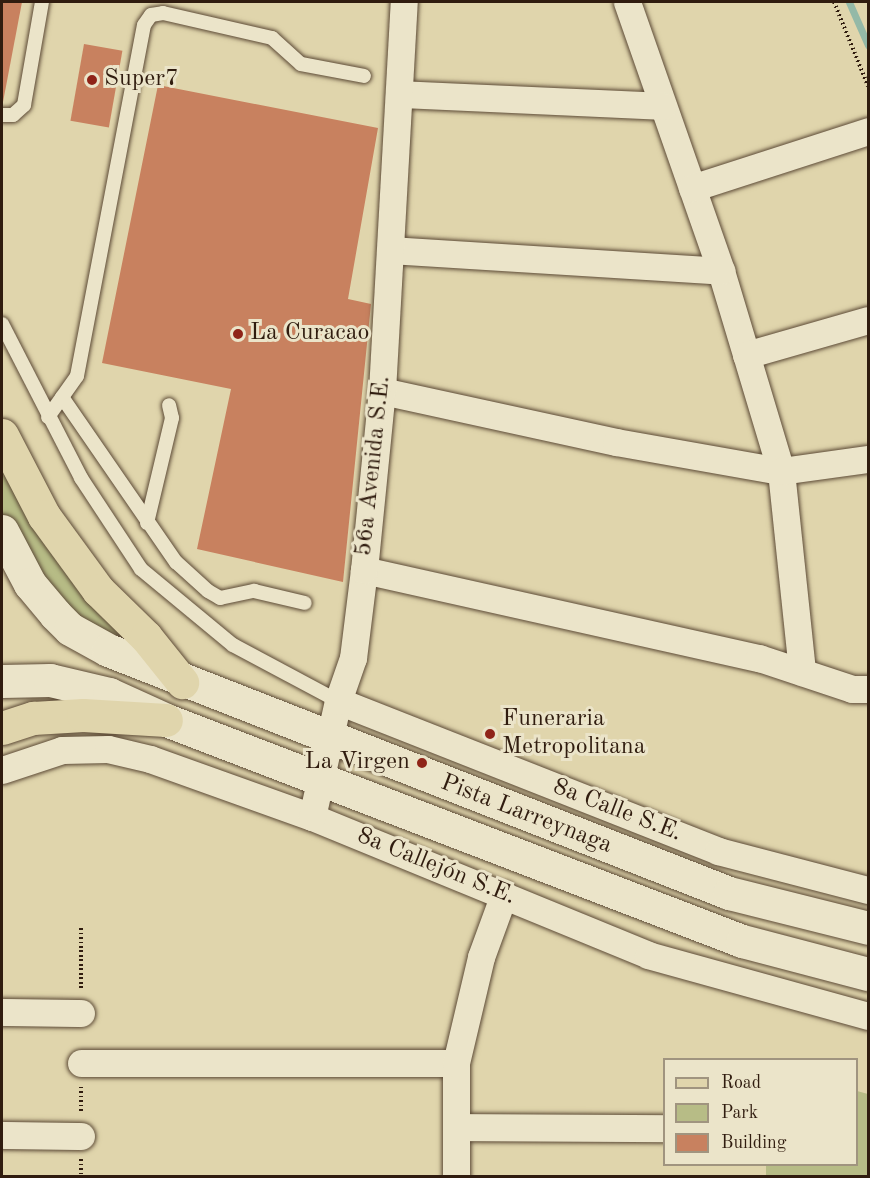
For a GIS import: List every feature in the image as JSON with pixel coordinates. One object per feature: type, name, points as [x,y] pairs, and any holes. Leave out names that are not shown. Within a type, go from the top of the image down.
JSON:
[{"type":"main road","points":[[2,435],[51,526],[98,590],[146,638],[182,682]]},
{"type":"main road","name":"Pista Larreynaga","points":[[2,531],[30,584],[70,629],[182,682],[729,893],[868,928]]},
{"type":"main road","name":"Pista Larreynaga","points":[[2,681],[39,680],[72,684],[109,694],[166,720],[742,941],[868,974]]},
{"type":"main road","points":[[2,728],[43,717],[166,720]]},
{"type":"street","name":"56a Avenida S.E.","points":[[312,817],[328,738],[353,657],[364,570],[382,391],[404,2]]},
{"type":"street","points":[[627,2],[721,271],[781,471],[802,672]]},
{"type":"street","points":[[399,94],[663,106]]},
{"type":"street","points":[[692,188],[868,131]]},
{"type":"street","points":[[391,250],[721,271]]},
{"type":"street","points":[[746,356],[868,320]]},
{"type":"street","points":[[382,391],[616,442],[781,471],[868,459]]},
{"type":"street","points":[[364,570],[759,658],[852,688],[868,689]]},
{"type":"street","name":"8a Calle S.E.","points":[[338,701],[718,850],[868,890]]},
{"type":"street","name":"8a Callejón S.E.","points":[[2,770],[62,750],[108,749],[150,759],[312,817],[648,955],[868,1016]]},
{"type":"street","points":[[456,1176],[456,1063],[481,957],[504,894]]},
{"type":"street","points":[[2,1012],[81,1013]]},
{"type":"street","points":[[81,1063],[456,1063]]},
{"type":"street","points":[[456,1127],[663,1128]]},
{"type":"street","points":[[2,1135],[81,1136]]},
{"type":"lane","points":[[2,115],[12,115],[24,105],[42,2]]},
{"type":"lane","points":[[48,417],[77,376],[144,25],[151,15],[163,13],[272,38],[301,64],[364,76]]},
{"type":"lane","points":[[2,324],[81,478],[141,569],[233,645],[338,701]]},
{"type":"lane","points":[[62,397],[176,562],[220,598],[254,591],[305,603]]},
{"type":"lane","points":[[147,523],[172,418],[169,405]]},
{"type":"path","points":[[834,2],[868,86]]},
{"type":"green space","points":[[2,435],[146,637],[108,650],[2,531]]},
{"type":"green space","points":[[858,1091],[868,1094],[868,1176],[766,1176],[766,1166],[858,1166]]},
{"type":"building","points":[[2,2],[22,2],[3,102],[2,102]]},
{"type":"building","points":[[84,44],[122,51],[109,128],[70,121]]},
{"type":"building","name":"La Curacao","points":[[158,85],[378,128],[348,299],[371,304],[343,582],[197,549],[231,389],[102,363]]},
{"type":"waterway","points":[[849,2],[868,45]]},
{"type":"place","name":"Super7","points":[[92,80]]},
{"type":"place","name":"La Curacao","points":[[238,334]]},
{"type":"place","name":"Funeraria Metropolitana","points":[[490,734]]},
{"type":"place","name":"La Virgen","points":[[422,763]]}]
